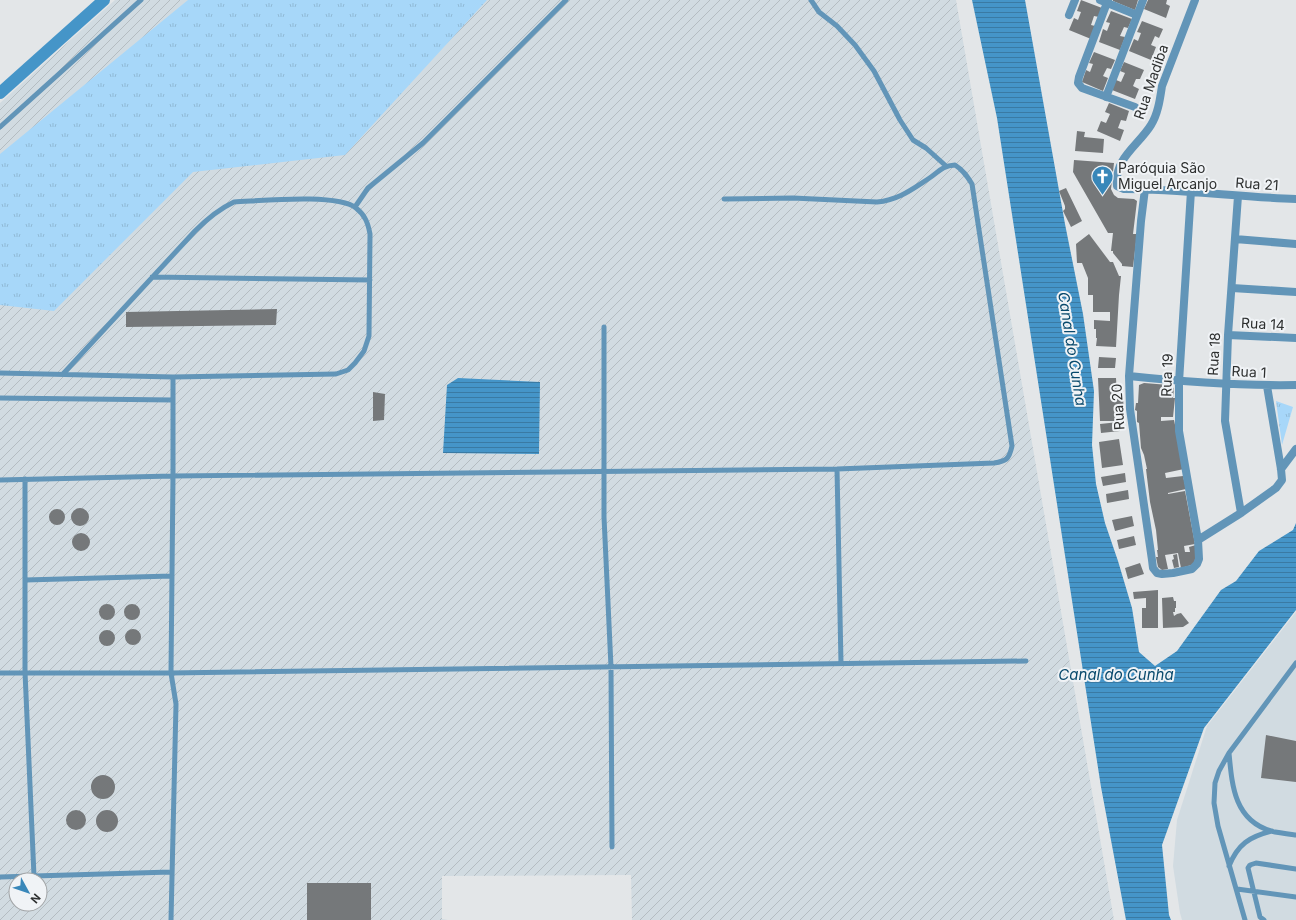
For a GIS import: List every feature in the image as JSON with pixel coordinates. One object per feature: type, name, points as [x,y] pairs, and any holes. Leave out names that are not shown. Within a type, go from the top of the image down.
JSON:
[{"type":"street","points":[[1069,15],[1075,0]]},
{"type":"street","points":[[1106,97],[1143,0]]},
{"type":"street","name":"Rua Madiba","points":[[1120,188],[1117,186],[1119,168],[1124,158],[1152,123],[1161,97],[1162,86],[1195,0]]},
{"type":"street","points":[[1135,107],[1082,88],[1078,83],[1105,1],[1137,15]]},
{"type":"street","name":"Rua 21","points":[[1120,188],[1296,199]]},
{"type":"street","name":"Rua 20","points":[[1145,189],[1141,221],[1129,376],[1130,409],[1153,568],[1157,573],[1173,574],[1192,569],[1198,564],[1199,559]]},
{"type":"street","name":"Rua 19","points":[[1192,192],[1179,382],[1179,431],[1198,540],[1199,559]]},
{"type":"street","name":"Rua 18","points":[[1238,196],[1228,335],[1225,421],[1241,513]]},
{"type":"street","points":[[1235,239],[1296,244]]},
{"type":"street","points":[[1232,288],[1296,292]]},
{"type":"street","name":"Rua 14","points":[[1228,335],[1296,338]]},
{"type":"street","name":"Rua 1","points":[[1129,376],[1179,382],[1267,386],[1296,385]]},
{"type":"street","points":[[1198,540],[1241,513],[1279,486],[1282,480],[1267,386]]},
{"type":"street","points":[[1281,469],[1296,449]]},
{"type":"lane","points":[[0,127],[141,0]]},
{"type":"lane","points":[[355,207],[368,188],[423,143],[566,0]]},
{"type":"lane","points":[[811,0],[819,12],[837,26],[855,45],[874,71],[900,120],[913,140],[926,148],[946,166]]},
{"type":"lane","points":[[0,480],[173,476],[837,469],[994,463],[1004,461],[1010,456],[1012,446],[972,184],[966,173],[955,165],[946,166],[903,195],[890,200],[877,202],[793,198],[724,199]]},
{"type":"lane","points":[[0,373],[172,377],[336,374],[348,370],[364,351],[369,336],[370,234],[368,222],[355,207],[336,200],[320,199],[234,202],[223,207],[210,216],[62,374]]},
{"type":"lane","points":[[152,277],[370,280]]},
{"type":"lane","points":[[604,327],[604,517],[611,667],[612,847]]},
{"type":"lane","points":[[171,920],[176,704],[171,673],[173,476],[172,377]]},
{"type":"lane","points":[[0,398],[173,400]]},
{"type":"lane","points":[[837,469],[841,663]]},
{"type":"lane","points":[[25,479],[25,672],[34,872]]},
{"type":"lane","points":[[25,580],[172,576]]},
{"type":"lane","points":[[0,673],[171,673],[1026,661]]},
{"type":"lane","points":[[1245,920],[1218,826],[1214,803],[1215,783],[1219,771],[1229,753],[1296,663]]},
{"type":"lane","points":[[1229,753],[1231,774],[1237,801],[1241,810],[1256,824],[1272,831],[1296,835]]},
{"type":"lane","points":[[1229,866],[1237,852],[1249,839],[1272,831]]},
{"type":"lane","points":[[1264,920],[1260,917],[1248,868],[1250,865],[1256,863],[1296,869]]},
{"type":"lane","points":[[48,876],[171,872]]},
{"type":"lane","points":[[1237,889],[1296,897]]},
{"type":"shaded area","points":[[115,0],[956,0],[1114,920],[632,920],[631,875],[442,876],[442,919],[448,920],[0,920],[0,103]]},
{"type":"shaded area","points":[[1296,612],[1296,920],[1182,920],[1173,866],[1177,820],[1207,726]]},
{"type":"green space","points":[[188,0],[487,0],[345,155],[193,172],[54,311],[0,305],[0,154]]},
{"type":"green space","points":[[1276,401],[1293,407],[1282,445]]},
{"type":"water","name":"Canal do Cunha","points":[[972,0],[1025,0],[1065,224],[1083,314],[1094,391],[1092,445],[1096,484],[1105,523],[1132,608],[1139,652],[1155,666],[1177,651],[1221,590],[1236,581],[1259,551],[1293,530],[1296,523],[1296,610],[1204,728],[1162,845],[1169,915],[1171,920],[1126,920],[1101,787],[997,118]]},
{"type":"water","points":[[458,378],[540,382],[539,454],[443,453],[447,385]]},
{"type":"building","points":[[1081,0],[1102,8],[1099,17],[1094,16],[1091,25],[1095,26],[1091,39],[1069,30],[1074,18],[1078,20],[1081,12],[1077,11]]},
{"type":"building","points":[[1113,0],[1138,0],[1135,10]]},
{"type":"building","points":[[1148,0],[1167,0],[1166,4],[1170,6],[1166,18],[1144,9]]},
{"type":"building","points":[[1111,11],[1132,19],[1128,28],[1124,27],[1120,36],[1125,37],[1120,50],[1099,42],[1103,29],[1107,31],[1110,23],[1106,22]]},
{"type":"building","points":[[1142,21],[1163,29],[1159,38],[1155,36],[1151,45],[1156,47],[1151,60],[1129,51],[1134,39],[1138,41],[1141,33],[1137,32]]},
{"type":"building","points":[[1094,52],[1115,60],[1111,69],[1107,68],[1103,76],[1108,78],[1103,91],[1082,82],[1086,70],[1090,72],[1093,64],[1089,63]]},
{"type":"building","points":[[1124,62],[1144,70],[1140,79],[1136,79],[1133,86],[1139,89],[1135,99],[1112,90],[1116,80],[1121,82],[1125,73],[1120,71]]},
{"type":"building","points":[[1109,103],[1129,111],[1126,121],[1121,120],[1118,128],[1124,130],[1120,141],[1097,131],[1101,121],[1106,123],[1110,114],[1105,112]]},
{"type":"building","points":[[1077,131],[1085,132],[1084,137],[1104,139],[1103,153],[1075,151]]},
{"type":"building","name":"Paróquia São Miguel Arcanjo","points":[[1074,160],[1114,163],[1111,189],[1114,195],[1118,198],[1134,199],[1137,201],[1133,234],[1137,234],[1133,267],[1122,266],[1113,251],[1111,251],[1113,233],[1108,233],[1073,172]]},
{"type":"building","points":[[1066,188],[1082,221],[1071,227],[1063,211],[1065,206],[1059,191]]},
{"type":"building","points":[[1089,234],[1110,262],[1113,262],[1119,276],[1121,276],[1116,347],[1096,346],[1097,338],[1096,329],[1094,329],[1094,320],[1110,321],[1110,312],[1093,312],[1093,295],[1088,295],[1088,278],[1082,263],[1077,263],[1076,244]]},
{"type":"building","points":[[277,309],[276,325],[126,327],[126,312]]},
{"type":"building","points":[[1099,357],[1116,358],[1115,368],[1098,368]]},
{"type":"building","points":[[1098,378],[1116,378],[1117,398],[1123,397],[1124,414],[1117,415],[1117,421],[1100,421]]},
{"type":"building","points":[[1144,383],[1169,385],[1169,387],[1174,388],[1173,398],[1175,398],[1173,417],[1161,417],[1161,421],[1174,420],[1184,469],[1165,473],[1166,478],[1183,476],[1186,489],[1168,494],[1185,491],[1195,544],[1184,546],[1185,552],[1190,552],[1189,547],[1196,545],[1195,564],[1181,568],[1178,553],[1165,555],[1168,569],[1162,570],[1158,567],[1156,557],[1158,557],[1158,550],[1156,530],[1150,502],[1147,469],[1141,448],[1137,411],[1135,410],[1136,403],[1138,403],[1139,385]]},
{"type":"building","points":[[373,392],[385,394],[384,420],[373,421]]},
{"type":"building","points":[[1119,422],[1120,431],[1101,433],[1100,424]]},
{"type":"building","points":[[1119,439],[1123,465],[1102,468],[1099,442]]},
{"type":"building","points":[[1125,473],[1126,482],[1103,486],[1101,477]]},
{"type":"building","points":[[1128,490],[1129,499],[1107,503],[1106,494]]},
{"type":"building","points":[[80,508],[86,511],[89,517],[86,523],[80,526],[74,523],[71,517],[74,511]]},
{"type":"building","points":[[54,509],[60,509],[65,514],[63,523],[60,525],[54,525],[49,520],[49,514]]},
{"type":"building","points":[[1132,516],[1134,526],[1115,531],[1112,520]]},
{"type":"building","points":[[81,533],[87,536],[90,542],[87,548],[81,551],[75,548],[72,542],[75,536]]},
{"type":"building","points":[[1134,536],[1136,545],[1119,549],[1117,540]]},
{"type":"building","points":[[1177,554],[1179,567],[1174,568],[1172,560],[1174,559],[1173,555]]},
{"type":"building","points":[[1140,563],[1144,574],[1128,579],[1125,568]]},
{"type":"building","points":[[1158,590],[1158,628],[1142,628],[1142,608],[1146,608],[1146,598],[1134,599],[1133,592]]},
{"type":"building","points":[[1173,597],[1174,601],[1176,601],[1175,612],[1173,612],[1174,616],[1181,613],[1189,623],[1183,627],[1163,628],[1162,598]]},
{"type":"building","points":[[104,604],[110,604],[115,609],[113,618],[110,620],[104,620],[99,615],[99,609]]},
{"type":"building","points":[[129,604],[135,604],[140,609],[138,618],[135,620],[129,620],[124,615],[124,609]]},
{"type":"building","points":[[133,629],[139,631],[141,637],[139,643],[133,645],[127,643],[125,637],[127,631]]},
{"type":"building","points":[[104,630],[110,630],[115,635],[113,644],[110,646],[104,646],[99,641],[99,635]]},
{"type":"building","points":[[1266,735],[1296,741],[1296,782],[1261,778]]},
{"type":"building","points":[[103,775],[112,778],[115,787],[112,796],[103,799],[94,796],[91,787],[94,778]]},
{"type":"building","points":[[76,810],[83,813],[86,820],[83,827],[76,830],[69,827],[66,820],[69,813]]},
{"type":"building","points":[[107,810],[111,811],[117,817],[117,825],[111,831],[107,832],[103,831],[97,825],[96,821],[97,817],[103,811]]},
{"type":"building","points":[[307,883],[371,883],[371,920],[307,920]]},
{"type":"waterway","points":[[0,93],[104,0]]},
{"type":"place","name":"Paróquia São Miguel Arcanjo","points":[[1102,196]]}]
